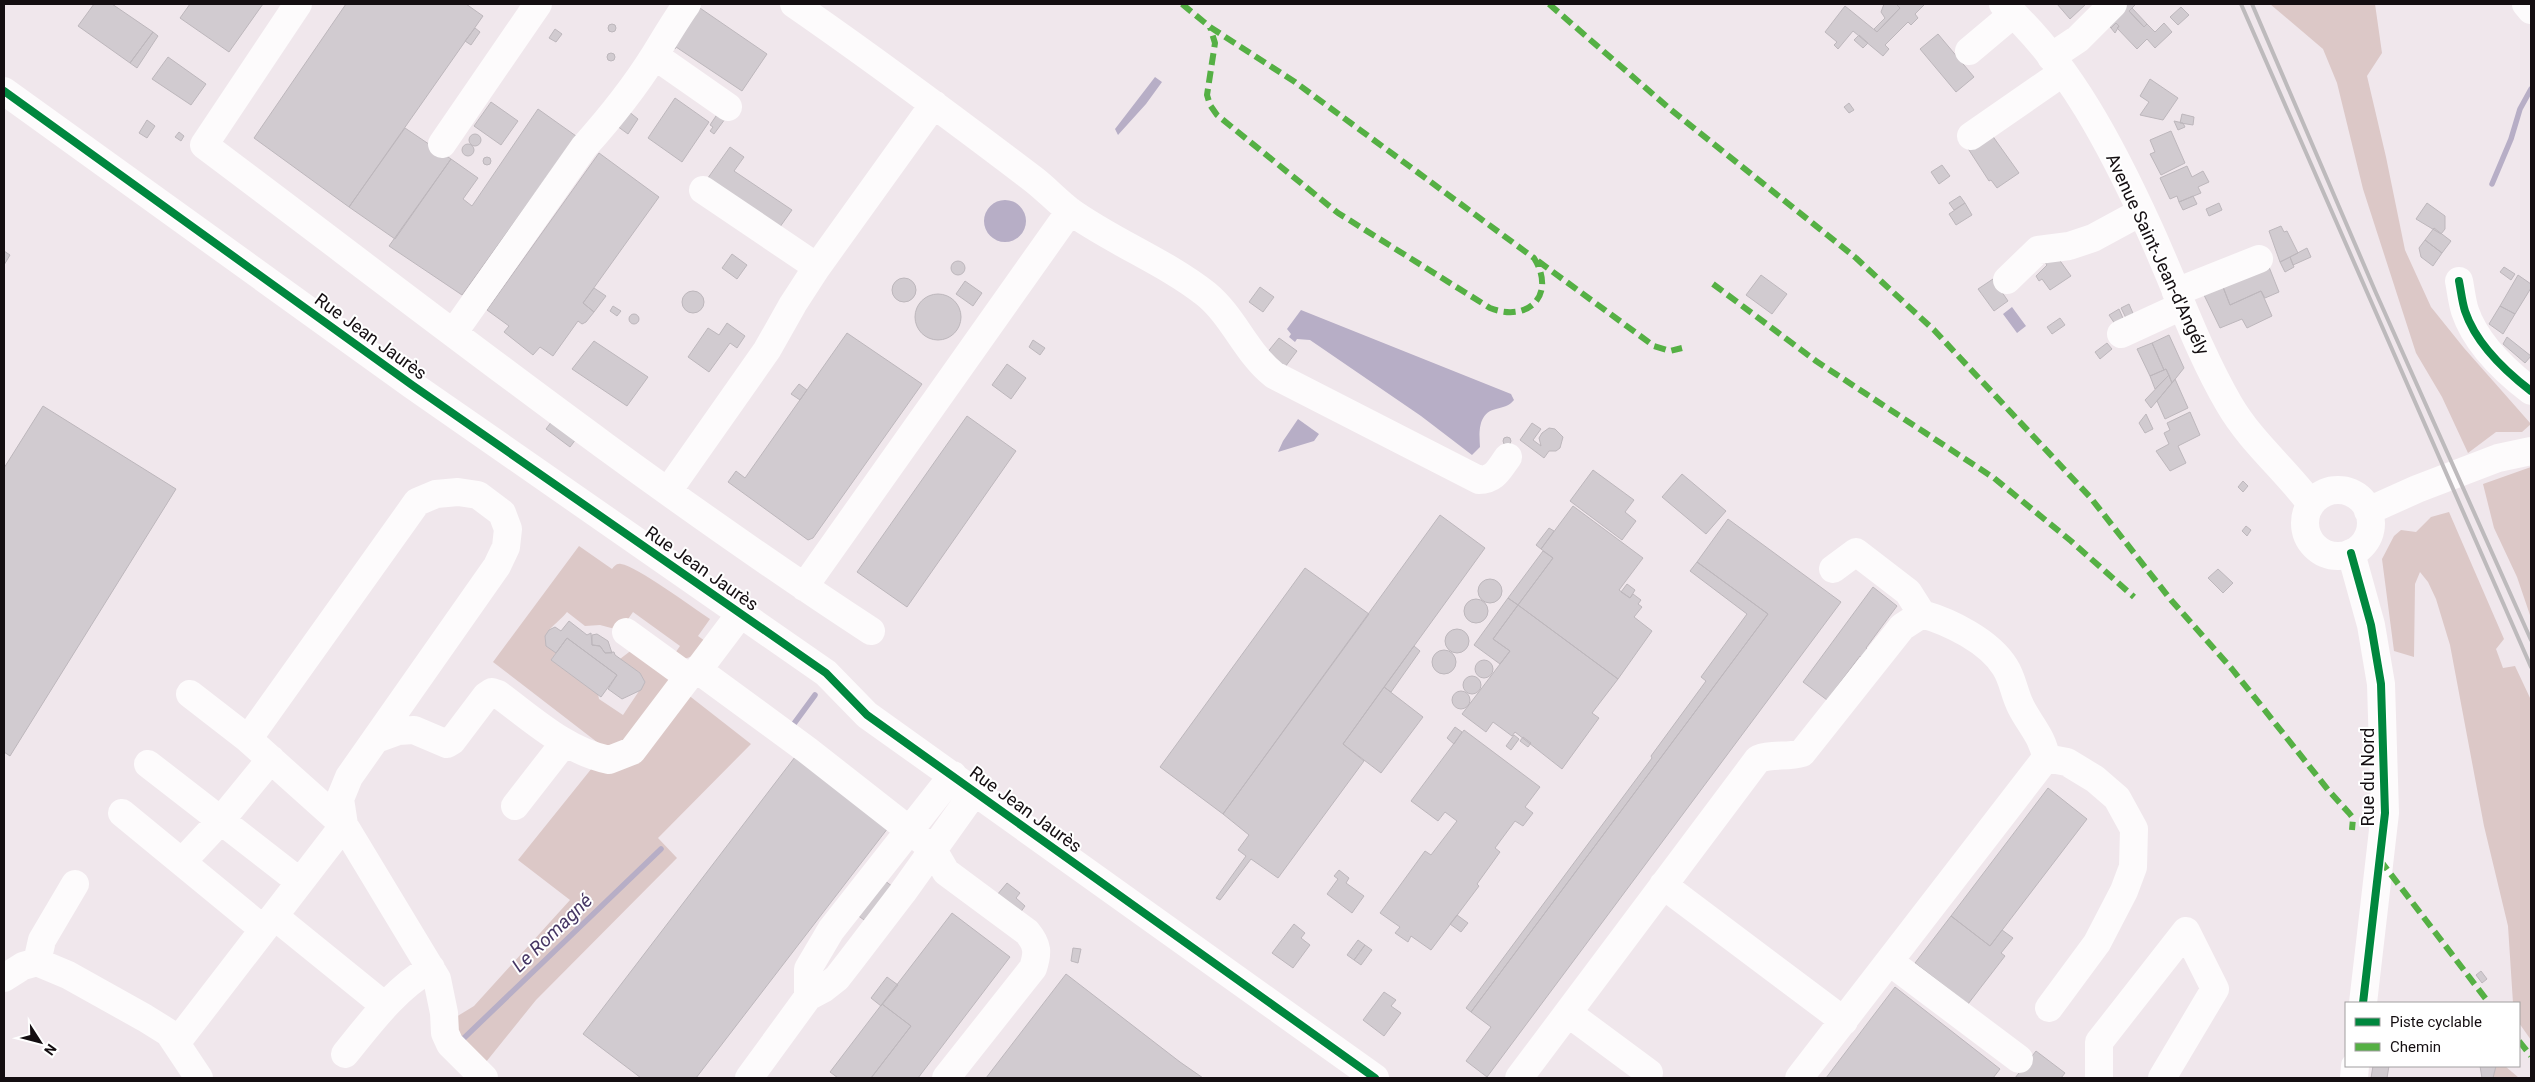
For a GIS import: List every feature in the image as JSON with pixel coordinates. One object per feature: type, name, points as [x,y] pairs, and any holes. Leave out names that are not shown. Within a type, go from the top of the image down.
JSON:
[{"type":"street","points":[[298,4],[204,145],[668,491],[804,588],[871,631]]},
{"type":"street","points":[[442,144],[538,4]]},
{"type":"street","points":[[454,332],[584,147],[602,127],[654,56],[667,32],[687,4]]},
{"type":"street","points":[[794,4],[934,104],[1042,186],[1070,211],[1189,282],[1208,296],[1262,365],[1274,375],[1479,480],[1489,480],[1508,457]]},
{"type":"street","points":[[1971,136],[2056,65],[2078,39],[2113,4]]},
{"type":"street","points":[[2526,4],[2531,10]]},
{"type":"street","points":[[1969,51],[2006,6]]},
{"type":"street","name":"Avenue Saint-Jean-d'Angély","points":[[2006,6],[2056,65],[2106,142],[2141,212],[2214,376],[2246,431],[2298,485],[2311,504]]},
{"type":"street","points":[[654,56],[728,107]]},
{"type":"street","name":"Rue Jean Jaurès","points":[[4,91],[412,384],[826,673],[867,715],[975,790],[1375,1078]]},
{"type":"street","points":[[668,491],[767,350],[817,267],[934,104]]},
{"type":"street","points":[[702,190],[817,267]]},
{"type":"street","points":[[804,588],[1070,211]]},
{"type":"street","points":[[2006,280],[2038,250],[2069,246],[2094,238],[2141,212]]},
{"type":"street","points":[[2121,334],[2179,299],[2259,259]]},
{"type":"street","points":[[2459,280],[2465,311],[2475,334],[2513,377],[2531,391]]},
{"type":"street","points":[[2368,511],[2417,489],[2498,458],[2531,451]]},
{"type":"street","points":[[2335,490],[2348,492],[2360,499],[2368,511],[2371,523],[2368,535],[2361,546],[2351,554],[2327,555],[2316,548],[2308,539],[2305,527],[2306,515],[2311,504],[2321,494],[2335,490]]},
{"type":"street","points":[[177,1042],[344,825],[340,798],[349,777],[496,566],[506,547],[508,529],[502,513],[478,495],[458,492],[436,494],[417,502],[248,739]]},
{"type":"street","points":[[1799,1078],[2046,758],[2044,744],[2020,706],[2005,666],[1980,641],[1944,620],[1922,614],[1908,592],[1856,552],[1833,569]]},
{"type":"street","name":"Rue du Nord","points":[[2351,554],[2371,625],[2381,684],[2385,803],[2363,1002]]},
{"type":"street","points":[[376,739],[398,731],[414,730],[447,744],[452,741],[486,696],[492,692],[498,694],[564,743],[599,758],[609,760],[621,757],[632,751],[741,613]]},
{"type":"street","points":[[1518,1078],[1758,759],[1771,754],[1789,757],[1802,753],[1902,627],[1922,614]]},
{"type":"street","points":[[626,632],[808,750],[932,848],[946,872],[1027,932],[1036,942],[1038,955],[1033,968],[946,1078]]},
{"type":"street","points":[[190,694],[248,739],[344,825],[431,968],[440,990],[445,1033],[450,1044],[484,1078]]},
{"type":"street","points":[[515,806],[564,743]]},
{"type":"street","points":[[2046,758],[2067,762],[2095,779],[2116,798],[2134,829],[2133,867],[2124,890],[2097,943],[2049,1008]]},
{"type":"street","points":[[182,862],[221,820],[271,759]]},
{"type":"street","points":[[148,764],[300,882]]},
{"type":"street","points":[[808,997],[808,969],[818,951],[846,909],[953,775]]},
{"type":"street","points":[[749,1078],[808,997],[823,989],[836,978],[903,892],[932,848],[975,790]]},
{"type":"street","points":[[122,813],[182,862],[385,1006]]},
{"type":"street","points":[[38,962],[42,940],[74,884]]},
{"type":"street","points":[[1663,885],[1844,1022]]},
{"type":"street","points":[[2099,1078],[2099,1042],[2186,931],[2215,988],[2162,1078]]},
{"type":"street","points":[[4,978],[23,966],[38,962],[68,975],[169,1033],[177,1042],[199,1078]]},
{"type":"street","points":[[1890,962],[2019,1059]]},
{"type":"street","points":[[345,1054],[385,1006],[415,978],[431,968]]},
{"type":"street","points":[[1568,1013],[1656,1076]]},
{"type":"shaded area","points":[[2270,4],[2375,4],[2382,53],[2367,76],[2405,250],[2431,307],[2464,348],[2531,424],[2522,432],[2496,432],[2468,453],[2442,397],[2416,353],[2363,189],[2337,83],[2323,49]]},
{"type":"shaded area","points":[[1155,77],[1162,82],[1146,104],[1118,135],[1115,129]]},
{"type":"shaded area","points":[[1009,200],[1017,203],[1023,209],[1026,221],[1023,233],[1017,239],[1001,242],[993,239],[987,233],[984,217],[987,209],[993,203]]},
{"type":"shaded area","points":[[2012,307],[2026,326],[2017,333],[2003,314]]},
{"type":"shaded area","points":[[1301,310],[1511,394],[1514,400],[1504,407],[1490,411],[1486,415],[1480,429],[1480,447],[1472,455],[1421,416],[1310,340],[1297,339],[1295,342],[1289,337],[1291,334],[1287,329]]},
{"type":"shaded area","points":[[1298,419],[1319,434],[1314,441],[1278,452],[1283,441]]},
{"type":"shaded area","points":[[2531,467],[2531,618],[2517,577],[2494,528],[2483,484]]},
{"type":"shaded area","points":[[2449,512],[2504,639],[2496,649],[2503,668],[2515,666],[2531,700],[2531,1040],[2520,1024],[2520,1002],[2513,1002],[2508,926],[2484,826],[2450,645],[2436,599],[2428,582],[2420,572],[2415,584],[2414,657],[2394,651],[2382,559],[2394,536],[2401,530],[2416,532],[2431,517]]},
{"type":"shaded area","points":[[579,546],[612,569],[619,564],[629,566],[710,619],[698,636],[705,641],[696,655],[681,660],[673,656],[680,646],[633,612],[626,622],[615,629],[600,625],[585,626],[567,612],[551,628],[546,637],[546,642],[556,653],[551,660],[598,694],[599,699],[623,715],[645,682],[640,673],[620,659],[633,649],[671,678],[632,737],[606,749],[493,662]]},
{"type":"shaded area","points":[[687,694],[751,744],[658,838],[677,858],[536,1000],[486,1062],[453,1030],[456,1017],[474,1006],[570,900],[518,860],[592,768]]},
{"type":"shaded area","points":[[2496,1067],[2506,1067],[2519,1078],[2493,1078]]},
{"type":"building","points":[[94,4],[112,4],[153,32],[130,63],[78,26]]},
{"type":"building","points":[[190,4],[263,4],[229,52],[180,18]]},
{"type":"building","points":[[346,4],[466,4],[483,16],[349,207],[254,138]]},
{"type":"building","points":[[1884,4],[1896,4],[1900,8],[1877,32],[1874,29],[1885,18],[1881,12]]},
{"type":"building","points":[[1896,4],[1925,4],[1915,14],[1918,18],[1911,25],[1908,22],[1885,45],[1889,49],[1883,56],[1853,31],[1838,49],[1834,45],[1837,42],[1825,32],[1845,6],[1877,32],[1900,8]]},
{"type":"building","points":[[2057,4],[2086,4],[2070,19]]},
{"type":"building","points":[[2118,4],[2136,4],[2129,11],[2144,27],[2147,24],[2155,32],[2164,23],[2172,32],[2155,48],[2147,39],[2137,49],[2117,28],[2119,26],[2116,23],[2111,28],[2102,19]]},
{"type":"building","points":[[697,6],[767,54],[742,91],[676,47],[675,49],[670,45]]},
{"type":"building","points":[[2181,7],[2189,15],[2178,25],[2170,17]]},
{"type":"building","points":[[2132,8],[2147,24],[2144,27],[2129,11]]},
{"type":"building","points":[[2116,23],[2119,26],[2115,33],[2111,28]]},
{"type":"building","points":[[612,24],[616,28],[612,32],[608,28]]},
{"type":"building","points":[[475,28],[480,32],[471,45],[465,41]]},
{"type":"building","points":[[555,29],[562,34],[556,42],[549,38]]},
{"type":"building","points":[[153,32],[158,36],[137,68],[130,63]]},
{"type":"building","points":[[1938,34],[1974,77],[1956,92],[1920,49]]},
{"type":"building","points":[[1859,35],[1868,43],[1863,48],[1854,40]]},
{"type":"building","points":[[611,53],[615,57],[611,61],[607,57]]},
{"type":"building","points":[[168,57],[206,84],[191,105],[152,79]]},
{"type":"building","points":[[2150,79],[2178,98],[2163,120],[2140,115],[2149,102],[2140,96]]},
{"type":"building","points":[[675,98],[709,122],[682,162],[648,138]]},
{"type":"building","points":[[491,102],[518,121],[501,145],[474,126]]},
{"type":"building","points":[[1849,103],[1854,110],[1849,113],[1844,107]]},
{"type":"building","points":[[538,109],[576,136],[462,295],[389,246],[451,159],[478,178],[463,199],[472,206]]},
{"type":"building","points":[[628,111],[638,119],[628,134],[617,126]]},
{"type":"building","points":[[718,113],[725,119],[714,134],[710,131],[713,127],[710,125]]},
{"type":"building","points":[[2182,114],[2194,117],[2193,125],[2180,123]]},
{"type":"building","points":[[147,120],[155,126],[147,138],[139,133]]},
{"type":"building","points":[[2174,121],[2183,123],[2185,127],[2178,130]]},
{"type":"building","points":[[405,128],[451,159],[395,239],[349,207]]},
{"type":"building","points":[[1989,131],[2019,173],[1997,188],[1991,180],[1989,181],[1967,147]]},
{"type":"building","points":[[2171,131],[2185,163],[2161,175],[2150,154],[2155,152],[2150,140]]},
{"type":"building","points":[[179,132],[184,136],[181,141],[175,137]]},
{"type":"building","points":[[475,134],[481,140],[475,146],[469,140]]},
{"type":"building","points":[[468,144],[474,150],[468,156],[462,150]]},
{"type":"building","points":[[730,147],[744,157],[734,171],[792,210],[777,231],[705,182]]},
{"type":"building","points":[[599,153],[659,197],[583,303],[594,312],[586,322],[582,324],[578,321],[553,356],[540,347],[533,355],[504,332],[509,326],[487,310]]},
{"type":"building","points":[[487,157],[491,161],[487,165],[483,161]]},
{"type":"building","points":[[1942,165],[1950,176],[1939,184],[1931,172]]},
{"type":"building","points":[[2187,166],[2192,177],[2203,171],[2209,182],[2198,187],[2201,193],[2179,202],[2177,196],[2170,199],[2160,178]]},
{"type":"building","points":[[1960,196],[1965,203],[1954,210],[1949,203]]},
{"type":"building","points":[[2193,196],[2197,204],[2183,210],[2179,202]]},
{"type":"building","points":[[1965,203],[1972,215],[1956,225],[1949,214]]},
{"type":"building","points":[[2219,203],[2222,210],[2209,216],[2206,209]]},
{"type":"building","points":[[2427,203],[2445,216],[2445,229],[2441,234],[2416,219]]},
{"type":"building","points":[[2281,226],[2284,232],[2287,231],[2298,253],[2280,262],[2269,231]]},
{"type":"building","points":[[2434,228],[2451,241],[2442,253],[2425,240]]},
{"type":"building","points":[[2425,240],[2442,253],[2433,266],[2421,257],[2419,248]]},
{"type":"building","points":[[2307,248],[2311,257],[2293,265],[2290,257]]},
{"type":"building","points":[[4,251],[10,255],[4,265]]},
{"type":"building","points":[[2053,251],[2071,276],[2050,290],[2042,279],[2039,281],[2036,276],[2047,265],[2042,258]]},
{"type":"building","points":[[732,254],[747,265],[737,279],[722,268]]},
{"type":"building","points":[[2290,257],[2294,267],[2285,272],[2280,262]]},
{"type":"building","points":[[958,261],[963,263],[965,268],[963,273],[958,275],[953,273],[951,268],[953,263]]},
{"type":"building","points":[[2269,267],[2279,292],[2265,298],[2261,291],[2230,305],[2223,287]]},
{"type":"building","points":[[2504,267],[2515,274],[2511,280],[2500,272]]},
{"type":"building","points":[[1761,275],[1787,294],[1772,314],[1746,295]]},
{"type":"building","points":[[2518,275],[2531,284],[2531,288],[2515,314],[2500,306]]},
{"type":"building","points":[[904,278],[912,282],[916,290],[912,298],[904,302],[896,298],[892,290],[896,282]]},
{"type":"building","points":[[1993,279],[2008,301],[1994,311],[1978,289]]},
{"type":"building","points":[[965,281],[982,293],[973,306],[956,294]]},
{"type":"building","points":[[1260,287],[1274,297],[1263,312],[1249,302]]},
{"type":"building","points":[[2223,287],[2230,305],[2261,291],[2272,316],[2247,328],[2242,319],[2220,328],[2204,295]]},
{"type":"building","points":[[594,288],[606,296],[594,312],[583,303]]},
{"type":"building","points":[[693,291],[703,298],[704,302],[697,312],[693,313],[683,306],[682,302],[689,292]]},
{"type":"building","points":[[938,294],[951,298],[957,304],[961,317],[957,330],[951,336],[938,340],[925,336],[919,330],[915,317],[919,304],[925,298]]},
{"type":"building","points":[[2129,304],[2135,318],[2128,322],[2121,308]]},
{"type":"building","points":[[613,306],[621,311],[617,316],[610,311]]},
{"type":"building","points":[[2500,306],[2515,314],[2503,334],[2489,324]]},
{"type":"building","points":[[2119,309],[2125,323],[2117,327],[2109,315]]},
{"type":"building","points":[[634,314],[639,319],[634,324],[629,319]]},
{"type":"building","points":[[2060,318],[2065,325],[2052,334],[2047,327]]},
{"type":"building","points":[[727,323],[745,336],[737,348],[730,343],[709,372],[688,357],[708,328],[719,335]]},
{"type":"building","points":[[847,333],[922,384],[813,538],[808,540],[728,482],[736,471],[745,478]]},
{"type":"building","points":[[2169,335],[2184,368],[2172,383],[2152,343]]},
{"type":"building","points":[[2507,337],[2531,356],[2525,363],[2503,344]]},
{"type":"building","points":[[1279,338],[1297,351],[1285,367],[1266,354]]},
{"type":"building","points":[[1033,340],[1045,348],[1040,355],[1029,347]]},
{"type":"building","points":[[594,341],[648,377],[627,406],[572,369]]},
{"type":"building","points":[[2107,343],[2112,349],[2100,359],[2095,352]]},
{"type":"building","points":[[2152,343],[2164,370],[2150,376],[2137,349]]},
{"type":"building","points":[[1007,364],[1026,378],[1011,399],[992,385]]},
{"type":"building","points":[[2166,369],[2169,375],[2155,389],[2150,376]]},
{"type":"building","points":[[2169,375],[2172,383],[2151,408],[2145,400]]},
{"type":"building","points":[[2175,379],[2188,408],[2165,419],[2157,401]]},
{"type":"building","points":[[799,384],[807,390],[800,400],[791,394]]},
{"type":"building","points":[[43,406],[176,489],[10,756],[4,752],[4,468]]},
{"type":"building","points":[[2190,412],[2200,435],[2178,446],[2186,463],[2170,471],[2156,451],[2169,444],[2164,433],[2170,430],[2167,423]]},
{"type":"building","points":[[2146,414],[2153,429],[2145,433],[2139,423]]},
{"type":"building","points":[[967,416],[1016,451],[907,607],[857,572]]},
{"type":"building","points":[[552,421],[576,439],[570,447],[546,429]]},
{"type":"building","points":[[1532,423],[1541,429],[1533,440],[1541,446],[1539,438],[1542,433],[1549,428],[1555,429],[1563,437],[1560,448],[1556,451],[1549,451],[1544,458],[1520,440]]},
{"type":"building","points":[[1507,437],[1511,441],[1507,445],[1503,441]]},
{"type":"building","points":[[1593,470],[1634,500],[1625,512],[1636,521],[1622,540],[1570,501]]},
{"type":"building","points":[[1682,474],[1726,511],[1706,534],[1662,497]]},
{"type":"building","points":[[2243,481],[2248,486],[2243,492],[2238,487]]},
{"type":"building","points":[[1573,506],[1643,558],[1619,590],[1630,598],[1633,594],[1641,600],[1638,604],[1642,607],[1634,617],[1652,631],[1618,679],[1518,605],[1553,558],[1541,549]]},
{"type":"building","points":[[1440,515],[1485,548],[1343,744],[1364,761],[1278,878],[1251,859],[1220,900],[1216,898],[1246,856],[1238,850],[1249,835],[1223,814]]},
{"type":"building","points":[[1728,519],[1841,602],[1487,1077],[1466,1061],[1491,1027],[1471,1012],[1768,614],[1697,562]]},
{"type":"building","points":[[2246,526],[2251,530],[2247,536],[2242,531]]},
{"type":"building","points":[[1549,528],[1554,531],[1541,549],[1536,545]]},
{"type":"building","points":[[1543,551],[1553,558],[1518,605],[1508,598]]},
{"type":"building","points":[[1697,562],[1768,614],[1471,1012],[1466,1008],[1652,758],[1651,756],[1706,681],[1701,677],[1747,614],[1690,571]]},
{"type":"building","points":[[1305,568],[1369,614],[1223,814],[1160,767]]},
{"type":"building","points":[[2218,569],[2233,583],[2223,593],[2208,578]]},
{"type":"building","points":[[1490,579],[1498,583],[1502,591],[1498,599],[1490,603],[1482,599],[1478,591],[1482,583]]},
{"type":"building","points":[[1627,584],[1635,590],[1630,598],[1621,592]]},
{"type":"building","points":[[1873,587],[1897,606],[1866,648],[1871,652],[1865,660],[1860,656],[1827,700],[1803,682]]},
{"type":"building","points":[[1508,598],[1518,605],[1493,639],[1510,651],[1500,664],[1474,645]]},
{"type":"building","points":[[1476,599],[1484,603],[1488,611],[1484,619],[1476,623],[1468,619],[1464,611],[1468,603]]},
{"type":"building","points":[[1518,605],[1618,679],[1592,713],[1599,718],[1562,769],[1515,732],[1512,736],[1493,722],[1486,732],[1462,714],[1510,651],[1493,639]]},
{"type":"building","points":[[569,621],[587,635],[591,633],[592,645],[600,646],[605,653],[614,652],[615,655],[640,673],[645,682],[641,690],[622,699],[608,689],[617,675],[567,638],[556,653],[546,646],[545,636],[549,630],[555,627],[561,631]]},
{"type":"building","points":[[1457,629],[1465,633],[1469,641],[1465,649],[1457,653],[1449,649],[1445,641],[1449,633]]},
{"type":"building","points":[[597,634],[608,641],[612,653],[605,653],[600,646],[592,645],[592,635]]},
{"type":"building","points":[[567,638],[617,675],[601,697],[551,660]]},
{"type":"building","points":[[1414,646],[1420,651],[1391,692],[1384,687]]},
{"type":"building","points":[[1444,650],[1452,654],[1456,662],[1452,670],[1444,674],[1436,670],[1432,662],[1436,654]]},
{"type":"building","points":[[1484,660],[1490,663],[1493,669],[1490,675],[1484,678],[1478,675],[1475,669],[1478,663]]},
{"type":"building","points":[[1472,676],[1478,679],[1481,685],[1478,691],[1472,694],[1466,691],[1463,685],[1466,679]]},
{"type":"building","points":[[1384,687],[1423,717],[1381,773],[1343,744]]},
{"type":"building","points":[[1461,691],[1467,694],[1470,700],[1467,706],[1461,709],[1455,706],[1452,700],[1455,694]]},
{"type":"building","points":[[1455,727],[1462,732],[1454,744],[1447,738]]},
{"type":"building","points":[[1464,730],[1540,787],[1525,807],[1533,813],[1523,826],[1515,821],[1495,848],[1500,852],[1477,884],[1479,886],[1431,950],[1411,936],[1408,942],[1395,933],[1400,927],[1380,913],[1425,851],[1431,855],[1457,821],[1445,812],[1438,821],[1411,801]]},
{"type":"building","points":[[1514,735],[1519,739],[1511,750],[1506,746]]},
{"type":"building","points":[[1523,737],[1531,743],[1528,747],[1520,741]]},
{"type":"building","points":[[795,757],[888,828],[696,1078],[641,1078],[583,1034]]},
{"type":"building","points":[[2048,788],[2087,819],[1990,946],[1951,916]]},
{"type":"building","points":[[1339,870],[1349,878],[1346,883],[1364,896],[1352,913],[1327,894],[1338,879],[1334,876]]},
{"type":"building","points":[[880,877],[897,890],[871,925],[853,912]]},
{"type":"building","points":[[1007,883],[1020,893],[1016,898],[1025,906],[1020,913],[997,895]]},
{"type":"building","points":[[952,913],[1010,957],[918,1078],[871,1078],[911,1026],[882,1004]]},
{"type":"building","points":[[1457,915],[1468,923],[1461,932],[1450,924]]},
{"type":"building","points":[[1951,916],[1990,946],[2002,930],[2013,938],[2001,953],[2005,956],[1968,1004],[1915,963]]},
{"type":"building","points":[[1294,924],[1305,933],[1301,938],[1310,945],[1293,968],[1272,953]]},
{"type":"building","points":[[1358,940],[1365,945],[1354,960],[1347,955]]},
{"type":"building","points":[[1365,945],[1372,950],[1361,965],[1354,960]]},
{"type":"building","points":[[1073,948],[1081,949],[1078,963],[1071,961]]},
{"type":"building","points":[[2481,971],[2487,979],[2482,983],[2476,975]]},
{"type":"building","points":[[1066,974],[1180,1062],[1203,1078],[986,1078]]},
{"type":"building","points":[[887,977],[898,985],[881,1006],[871,998]]},
{"type":"building","points":[[1895,987],[2000,1069],[1993,1078],[1826,1078]]},
{"type":"building","points":[[1384,992],[1396,1000],[1391,1006],[1401,1013],[1384,1036],[1363,1020]]},
{"type":"building","points":[[882,1004],[911,1026],[871,1078],[838,1078],[830,1072]]},
{"type":"building","points":[[2036,1051],[2065,1073],[2061,1078],[2015,1078]]},
{"type":"building","points":[[2373,1067],[2389,1067],[2387,1078],[2371,1078]]},
{"type":"building","points":[[2480,1067],[2496,1067],[2493,1078],[2482,1078]]},
{"type":"waterway","points":[[2492,184],[2511,139],[2520,109],[2531,89]]},
{"type":"waterway","name":"Le Romagné","points":[[793,725],[815,695]]},
{"type":"waterway","name":"Le Romagné","points":[[464,1038],[661,849]]},
{"type":"railway","points":[[2241,4],[2531,667]]},
{"type":"railway","points":[[2252,4],[2376,293],[2531,640]]},
{"type":"marked path","points":[[1182,4],[1210,27],[1295,82],[1534,258],[1540,271],[1542,284],[1540,294],[1535,302],[1527,309],[1516,312],[1504,312],[1490,308],[1338,213],[1217,115],[1210,105],[1207,95],[1215,43],[1210,27]]},
{"type":"marked path","points":[[1549,4],[1670,109],[1856,258],[1934,330],[2090,497],[2171,600],[2232,669],[2329,791],[2353,818],[2352,830]]},
{"type":"marked path","points":[[1538,261],[1654,346],[1670,351],[1682,348]]},
{"type":"marked path","points":[[1713,284],[1816,361],[1994,478],[2071,541],[2134,597]]},
{"type":"marked path","points":[[2380,860],[2488,1002]]},
{"type":"marked path","points":[[2520,1042],[2531,1056]]},
{"type":"cycle path","points":[[4,91],[412,385],[826,673],[867,715],[1375,1078]]},
{"type":"cycle path","points":[[2459,281],[2465,311],[2476,335],[2492,356],[2531,391]]},
{"type":"cycle path","points":[[2351,553],[2371,625],[2381,684],[2385,813],[2363,1002]]}]
